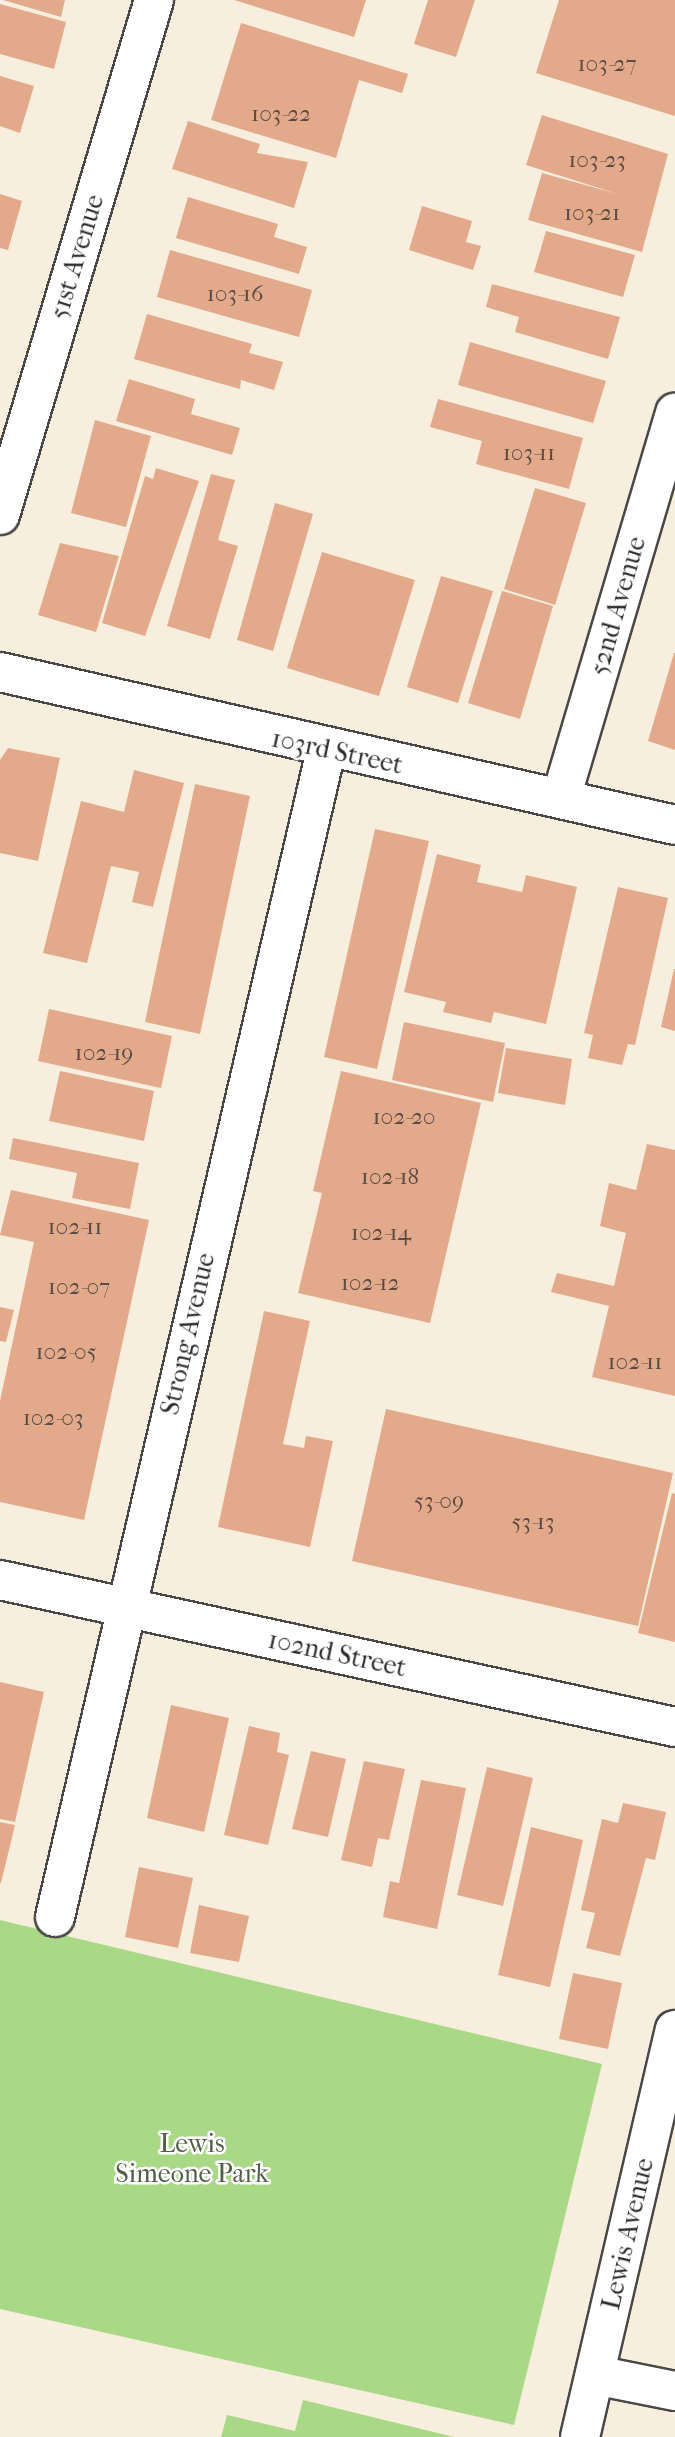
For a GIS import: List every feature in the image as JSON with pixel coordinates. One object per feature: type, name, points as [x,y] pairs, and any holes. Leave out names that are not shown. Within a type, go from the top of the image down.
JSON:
[{"type":"street","name":"51st Avenue","points":[[0,515],[154,0]]},
{"type":"street","name":"52nd Avenue","points":[[561,798],[675,413]]},
{"type":"street","name":"103rd Street","points":[[0,672],[326,751],[561,798],[675,825]]},
{"type":"street","name":"Strong Avenue","points":[[55,1917],[123,1608],[326,751]]},
{"type":"street","name":"102nd Street","points":[[0,1580],[675,1727]]},
{"type":"street","name":"Lewis Avenue","points":[[580,2437],[675,2030]]},
{"type":"street","points":[[595,2375],[675,2391]]},
{"type":"green space","name":"Lewis Simeone Park","points":[[0,1920],[602,2064],[514,2425],[0,2309]]},
{"type":"green space","points":[[303,2400],[454,2437],[221,2437],[227,2415],[295,2431]]},
{"type":"building","points":[[3,0],[65,0],[61,17]]},
{"type":"building","points":[[234,0],[366,0],[354,37]]},
{"type":"building","points":[[428,0],[475,0],[456,57],[414,44]]},
{"type":"building","points":[[559,0],[675,0],[675,116],[536,73]]},
{"type":"building","points":[[0,4],[66,22],[54,69],[0,54]]},
{"type":"building","points":[[241,23],[408,74],[402,93],[359,80],[336,158],[211,120]]},
{"type":"building","points":[[0,76],[34,86],[20,133],[0,126]]},
{"type":"building","points":[[542,115],[668,154],[642,252],[528,220],[542,173],[618,194],[526,165]]},
{"type":"building","points":[[188,121],[260,144],[257,153],[308,162],[294,208],[172,169]]},
{"type":"building","points":[[0,194],[22,201],[8,250],[0,248]]},
{"type":"building","points":[[188,197],[278,224],[274,237],[307,247],[299,274],[176,238]]},
{"type":"building","points":[[422,206],[472,221],[466,242],[481,246],[473,270],[409,250]]},
{"type":"building","points":[[546,231],[635,255],[623,297],[534,272]]},
{"type":"building","points":[[170,250],[312,290],[299,337],[157,297]]},
{"type":"building","points":[[492,284],[620,317],[608,359],[515,332],[519,317],[486,307]]},
{"type":"building","points":[[147,314],[252,344],[249,353],[283,362],[274,390],[241,380],[240,389],[134,359]]},
{"type":"building","points":[[470,342],[606,381],[593,423],[458,385]]},
{"type":"building","points":[[129,379],[195,399],[191,414],[240,428],[232,455],[116,421]]},
{"type":"building","points":[[438,399],[583,438],[569,489],[476,464],[482,441],[430,427]]},
{"type":"building","points":[[95,420],[151,436],[126,527],[71,513]]},
{"type":"building","points":[[156,468],[199,481],[145,636],[102,623],[145,476],[153,479]]},
{"type":"building","points":[[211,474],[235,480],[218,540],[238,546],[210,639],[167,626]]},
{"type":"building","points":[[535,488],[586,503],[555,605],[504,589]]},
{"type":"building","points":[[275,503],[313,514],[273,651],[237,640]]},
{"type":"building","points":[[60,543],[119,556],[96,632],[38,615]]},
{"type":"building","points":[[322,552],[415,580],[379,696],[287,668]]},
{"type":"building","points":[[441,576],[493,591],[458,703],[407,687]]},
{"type":"building","points":[[502,591],[553,606],[520,719],[468,703]]},
{"type":"building","points":[[675,653],[675,750],[648,741]]},
{"type":"building","points":[[8,748],[60,758],[38,861],[0,853],[0,760]]},
{"type":"building","points":[[134,770],[184,783],[153,907],[132,902],[139,872],[111,866],[87,963],[43,953],[81,801],[124,812]]},
{"type":"building","points":[[195,784],[250,796],[200,1034],[145,1022]]},
{"type":"building","points":[[375,829],[429,841],[377,1069],[324,1057]]},
{"type":"building","points":[[437,854],[481,865],[477,882],[522,892],[526,875],[577,887],[546,1024],[494,1012],[491,1023],[443,1012],[446,1002],[404,992]]},
{"type":"building","points":[[618,887],[668,898],[635,1045],[628,1044],[622,1065],[588,1058],[593,1035],[584,1033]]},
{"type":"building","points":[[675,969],[675,1031],[661,1027]]},
{"type":"building","points":[[49,1009],[172,1036],[161,1088],[38,1061]]},
{"type":"building","points":[[404,1022],[505,1043],[493,1102],[392,1080]]},
{"type":"building","points":[[506,1048],[572,1059],[565,1105],[498,1093]]},
{"type":"building","points":[[60,1071],[154,1091],[144,1141],[49,1121]]},
{"type":"building","points":[[341,1071],[481,1103],[430,1323],[298,1293],[322,1193],[313,1191]]},
{"type":"building","points":[[13,1138],[139,1163],[130,1209],[72,1198],[77,1173],[9,1159]]},
{"type":"building","points":[[647,1144],[675,1150],[675,1396],[592,1377],[609,1306],[551,1292],[557,1273],[614,1286],[626,1233],[600,1226],[609,1183],[636,1190]]},
{"type":"building","points":[[11,1190],[149,1220],[84,1520],[0,1502],[0,1401],[34,1242],[0,1235]]},
{"type":"building","points":[[0,1307],[14,1310],[6,1342],[0,1341]]},
{"type":"building","points":[[264,1311],[310,1321],[283,1444],[304,1448],[306,1436],[333,1441],[310,1547],[218,1527]]},
{"type":"building","points":[[386,1409],[673,1473],[638,1626],[352,1561]]},
{"type":"building","points":[[672,1493],[675,1494],[675,1642],[638,1633]]},
{"type":"building","points":[[0,1682],[44,1692],[15,1822],[0,1819]]},
{"type":"building","points":[[171,1705],[229,1718],[204,1832],[147,1818]]},
{"type":"building","points":[[249,1726],[280,1733],[277,1752],[289,1755],[268,1845],[224,1835]]},
{"type":"building","points":[[311,1751],[346,1759],[328,1837],[292,1829]]},
{"type":"building","points":[[364,1761],[405,1769],[389,1840],[378,1838],[372,1867],[341,1860]]},
{"type":"building","points":[[487,1767],[533,1778],[503,1906],[457,1895]]},
{"type":"building","points":[[421,1780],[466,1788],[437,1929],[383,1917],[390,1881],[399,1883]]},
{"type":"building","points":[[623,1803],[666,1812],[655,1860],[646,1858],[620,1956],[586,1948],[595,1913],[581,1910],[602,1819],[618,1823]]},
{"type":"building","points":[[0,1822],[15,1825],[1,1883],[0,1883]]},
{"type":"building","points":[[531,1827],[583,1840],[550,1987],[498,1975]]},
{"type":"building","points":[[139,1867],[193,1878],[178,1948],[125,1937]]},
{"type":"building","points":[[199,1905],[249,1916],[239,1962],[190,1953]]},
{"type":"building","points":[[573,1973],[622,1983],[608,2049],[559,2039]]}]
